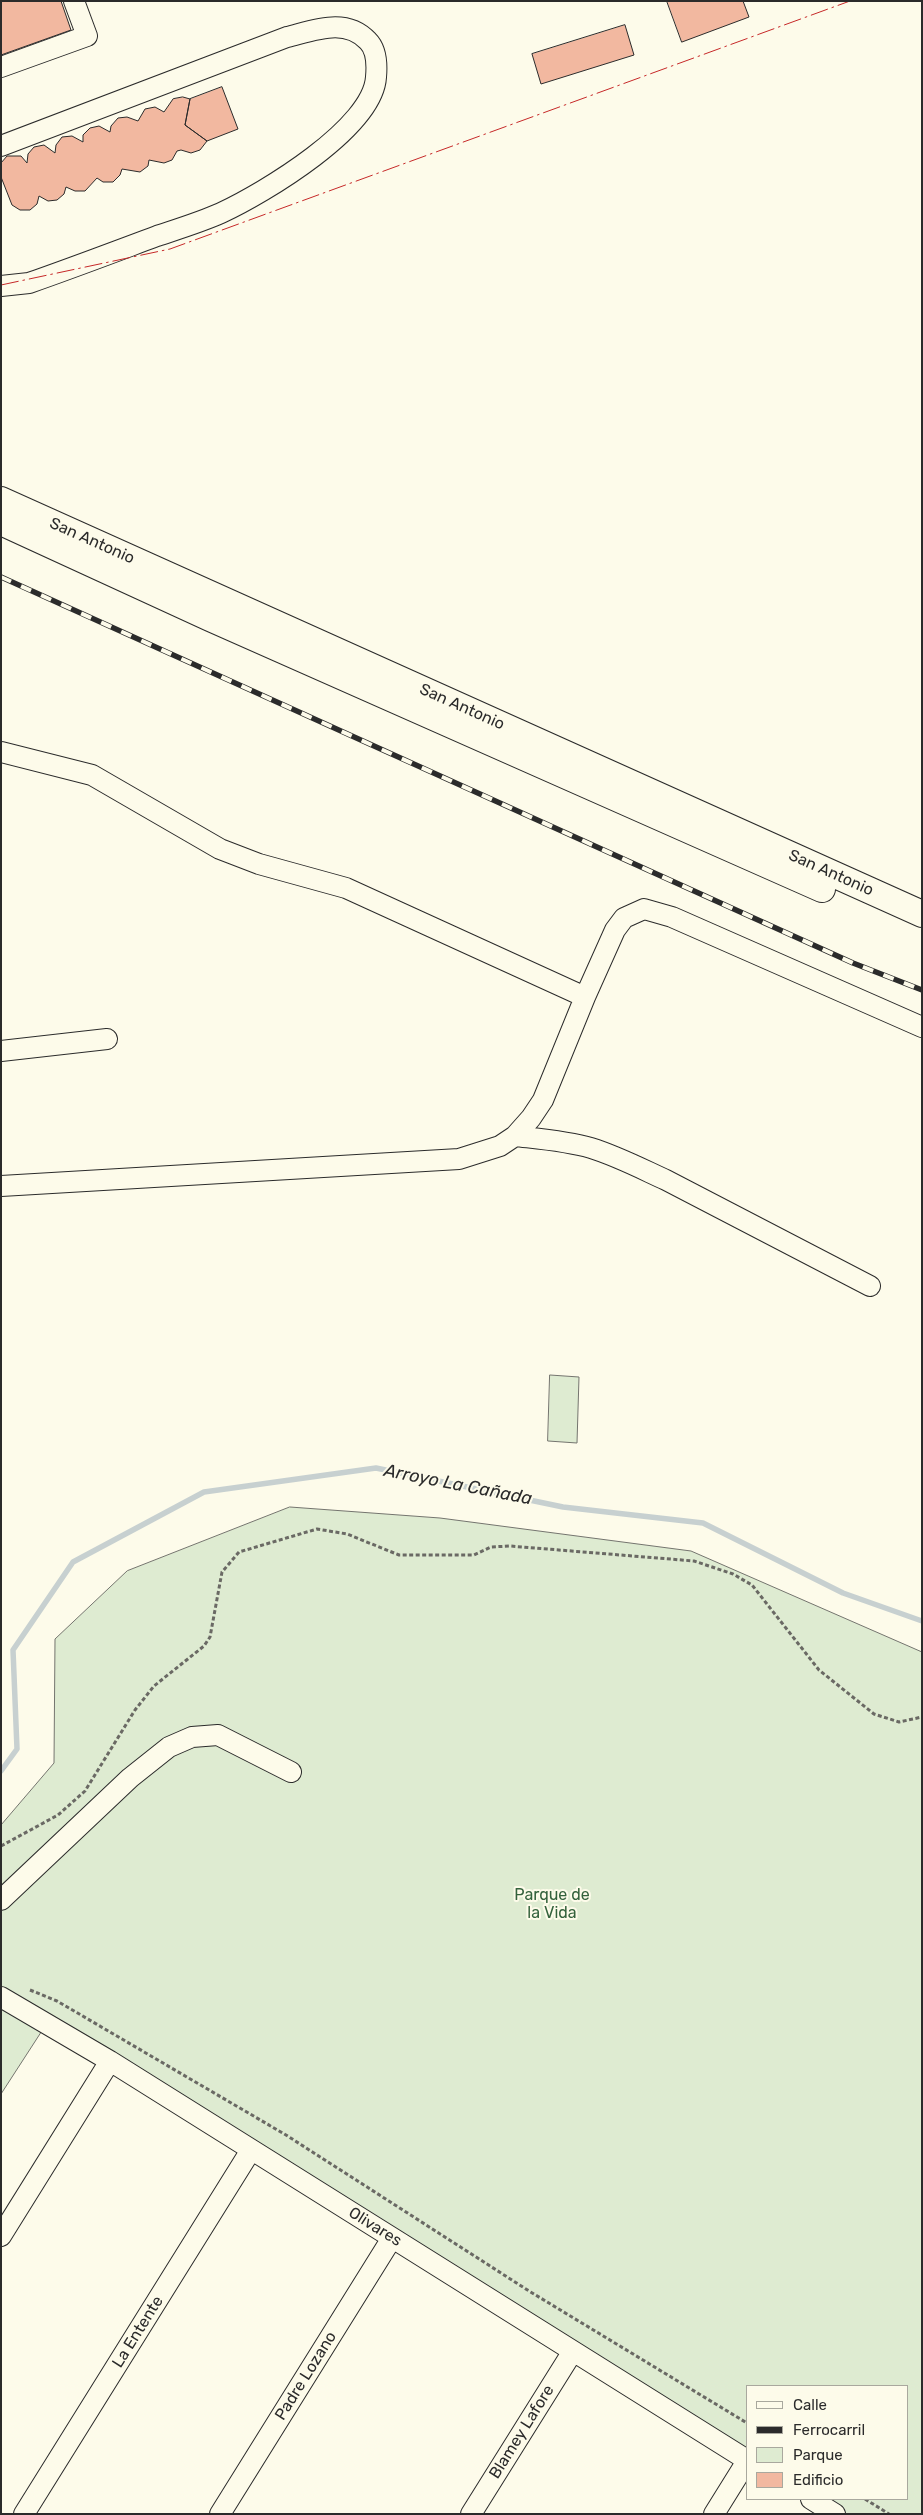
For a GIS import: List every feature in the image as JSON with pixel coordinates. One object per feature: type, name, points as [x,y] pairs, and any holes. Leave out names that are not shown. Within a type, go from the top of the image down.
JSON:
[{"type":"main road","name":"San Antonio","points":[[1,500],[922,914]]},
{"type":"main road","name":"San Antonio","points":[[1,522],[210,618],[922,933]]},
{"type":"street","points":[[1,67],[87,36],[74,1]]},
{"type":"street","points":[[1,146],[287,36],[334,26],[359,31],[371,44],[377,64],[375,83],[370,96],[349,126],[322,152],[253,196],[221,213],[29,283],[1,286]]},
{"type":"street","points":[[1,752],[92,775],[228,852],[259,864],[346,888],[585,997]]},
{"type":"street","points":[[1,1186],[459,1159],[500,1146],[515,1136],[543,1100],[615,930],[624,918],[644,909],[672,917],[922,1027]]},
{"type":"street","points":[[1,1051],[108,1039]]},
{"type":"street","points":[[515,1136],[592,1148],[633,1165],[666,1180],[870,1286]]},
{"type":"street","points":[[1,1900],[124,1785],[169,1747],[192,1738],[218,1735],[291,1772]]},
{"type":"street","name":"Olivares","points":[[1,1997],[110,2061],[746,2459]]},
{"type":"street","points":[[1,2236],[110,2061]]},
{"type":"street","name":"La Entente","points":[[24,2514],[252,2150]]},
{"type":"street","name":"Padre Lozano","points":[[220,2514],[392,2238]]},
{"type":"street","name":"Blamey Lafore","points":[[471,2514],[573,2351]]},
{"type":"street","points":[[714,2514],[746,2462]]},
{"type":"street","points":[[813,2500],[835,2514]]},
{"type":"path","points":[[1,1846],[58,1815],[85,1791],[136,1710],[154,1686],[204,1646],[210,1636],[222,1572],[228,1563],[240,1552],[317,1529],[347,1534],[399,1555],[474,1555],[491,1547],[510,1546],[702,1564],[733,1574],[752,1585],[819,1670],[874,1714],[899,1722],[922,1717]]},
{"type":"path","points":[[23,1988],[57,2001],[286,2135],[529,2291],[746,2423]]},
{"type":"path","points":[[867,2500],[889,2514]]},
{"type":"green space","points":[[550,1375],[579,1377],[577,1443],[548,1441]]},
{"type":"green space","name":"Parque de la Vida","points":[[290,1507],[440,1518],[691,1551],[922,1652],[922,2514],[835,2514],[813,2500],[908,2500],[908,2385],[746,2385],[746,2459],[47,2023],[1,2094],[1,1825],[54,1763],[55,1639],[127,1571]]},
{"type":"building","points":[[1,1],[61,1],[71,30],[1,55]]},
{"type":"building","points":[[667,1],[743,1],[749,17],[682,42]]},
{"type":"building","points":[[625,25],[634,55],[541,84],[532,54]]},
{"type":"building","points":[[222,87],[238,129],[207,141],[185,125],[190,99]]},
{"type":"building","points":[[183,97],[190,99],[185,125],[207,141],[200,150],[191,153],[181,150],[177,151],[172,160],[164,163],[149,160],[148,166],[140,172],[122,169],[120,175],[113,182],[103,182],[97,178],[85,191],[75,191],[66,187],[64,194],[57,200],[48,201],[39,196],[37,204],[30,210],[20,210],[12,205],[1,177],[1,163],[7,156],[21,156],[27,163],[28,154],[34,147],[44,145],[55,153],[56,145],[62,137],[72,136],[83,142],[83,135],[90,128],[99,126],[110,132],[111,126],[118,118],[127,117],[138,121],[145,109],[155,107],[164,112],[173,99]]},
{"type":"waterway","name":"Arroyo La Cañada","points":[[1,1771],[17,1749],[13,1650],[73,1562],[204,1492],[376,1468],[563,1507],[703,1523],[843,1593],[922,1621]]},
{"type":"railway","points":[[1,577],[853,963],[922,990]]},
{"type":"power","points":[[1,285],[170,249],[850,1]]}]
